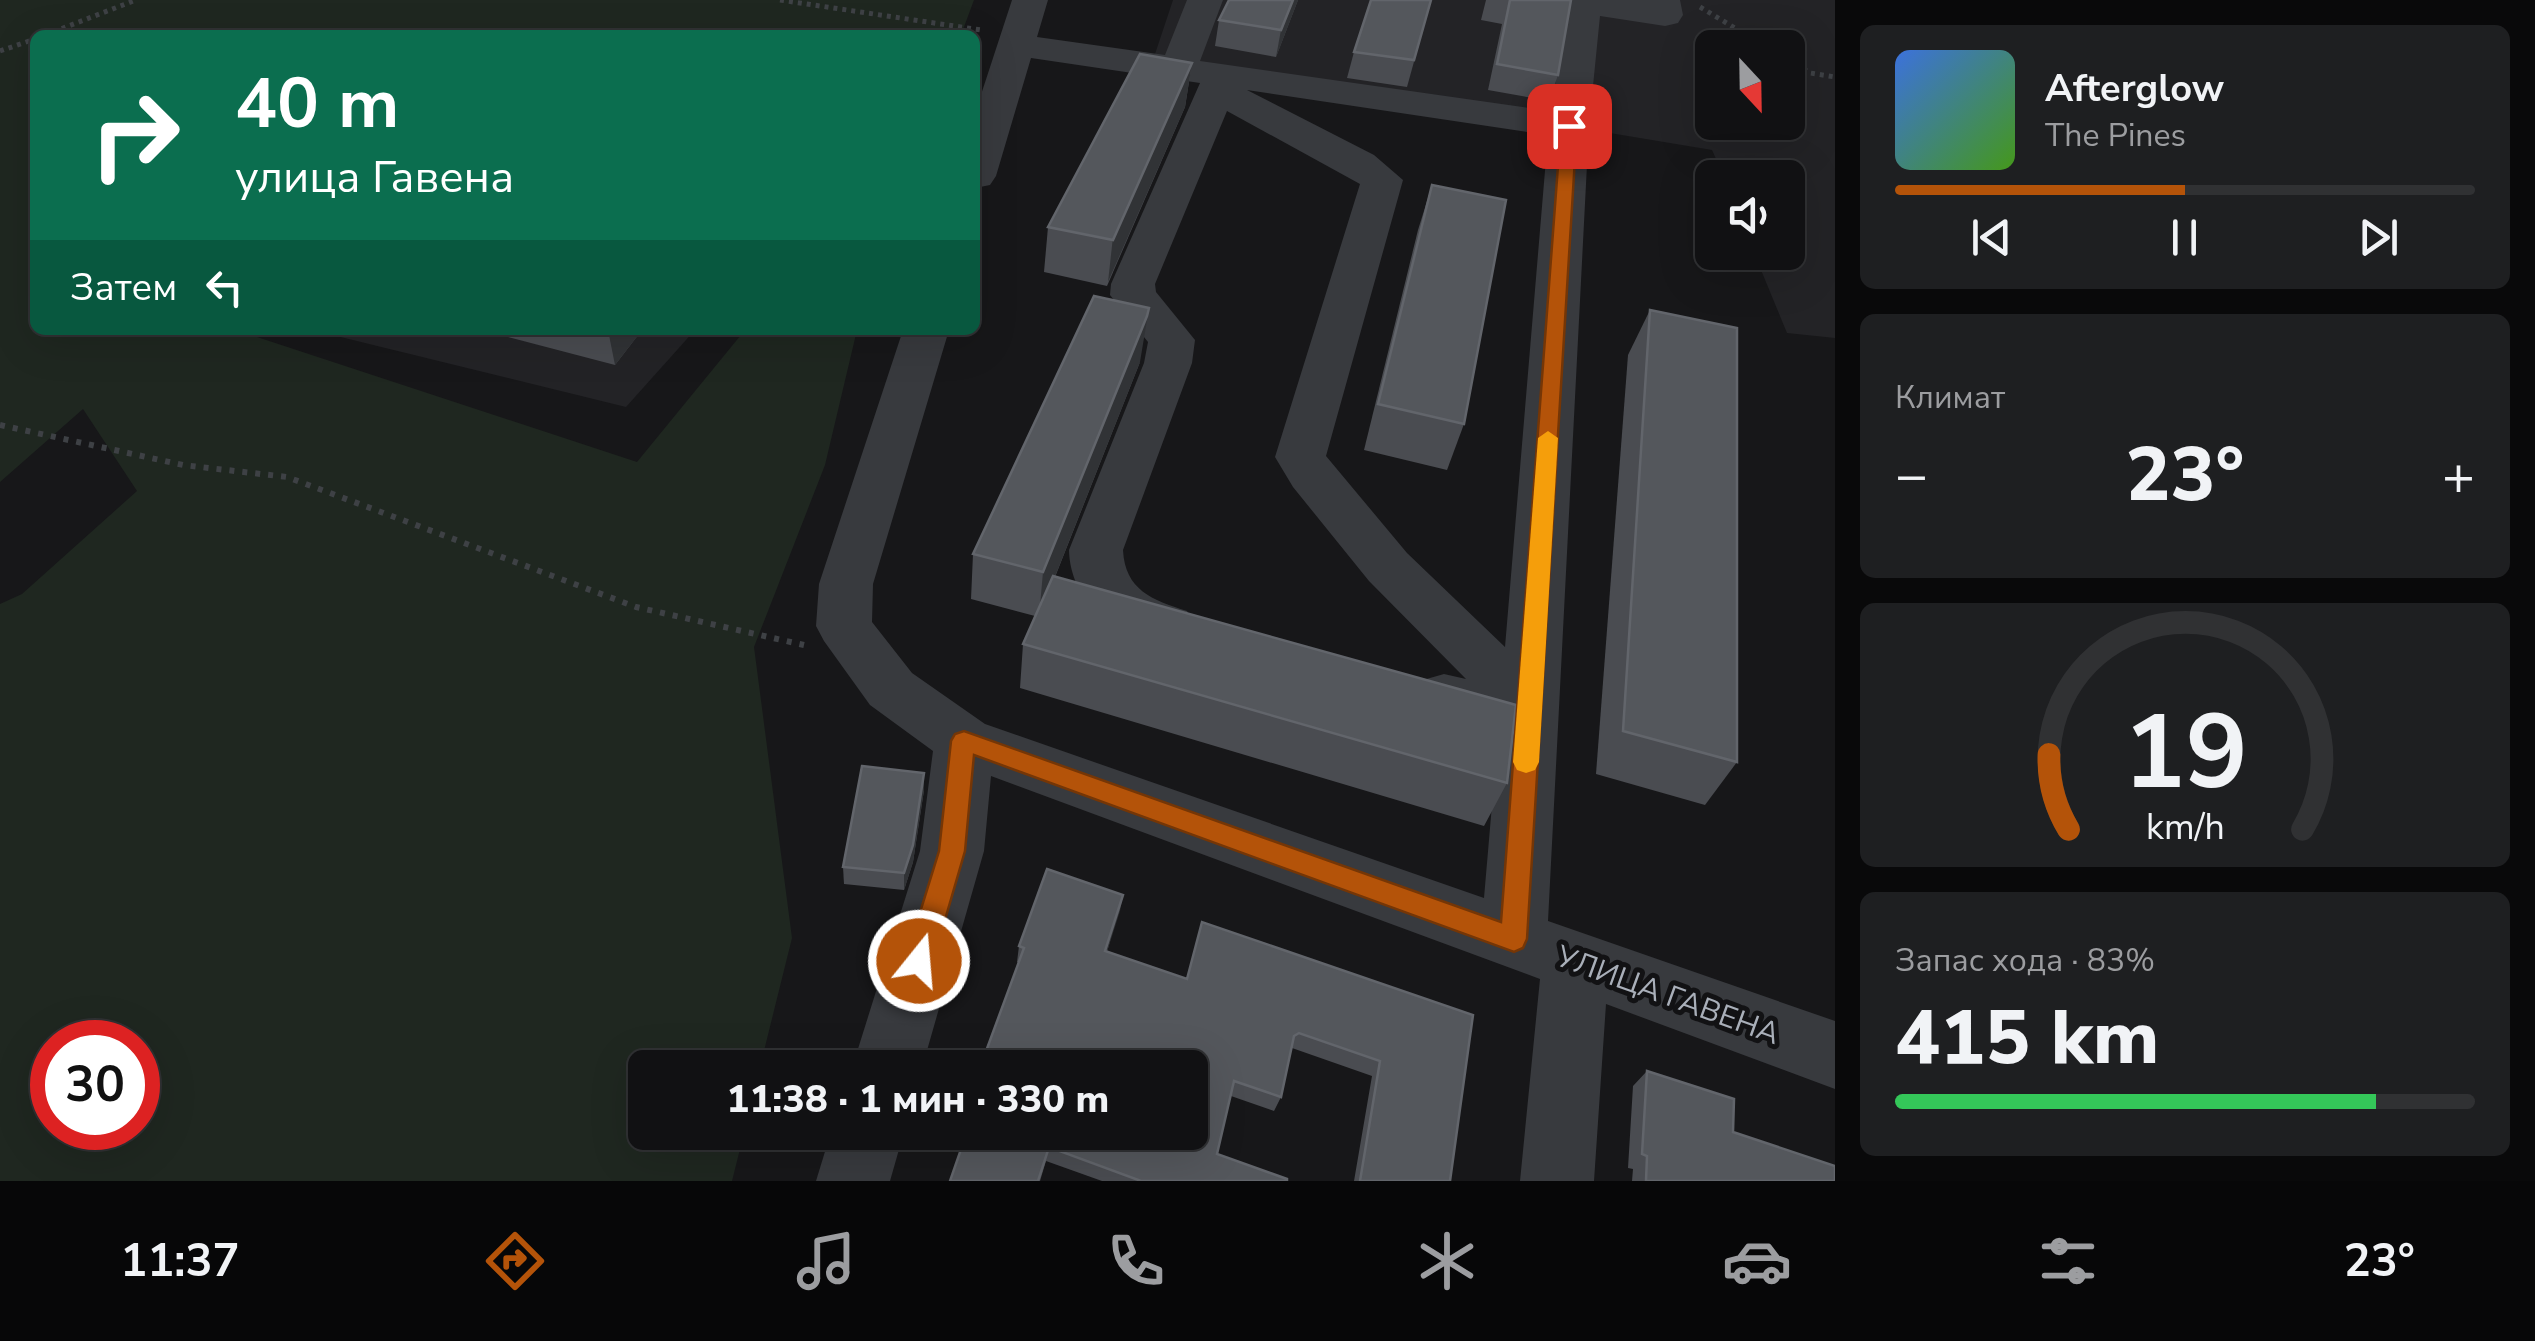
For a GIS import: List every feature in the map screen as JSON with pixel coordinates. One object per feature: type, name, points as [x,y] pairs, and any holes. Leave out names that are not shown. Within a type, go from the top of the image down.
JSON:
[{"type":"street","points":[[1205,0],[1206,78],[1133,284],[1133,295],[1172,340],[1170,352],[1096,550],[1095,566],[1099,581],[1111,598],[1143,620],[1220,640]]},
{"type":"street","points":[[1557,1181],[1530,702],[1569,126],[1584,3],[1665,15],[1662,0]]},
{"type":"street","points":[[980,160],[1022,27],[1206,78],[1569,126]]},
{"type":"street","points":[[1206,78],[1382,180],[1300,456],[1388,566],[1480,660],[1530,702]]},
{"type":"street","points":[[880,674],[844,626],[846,584],[924,335]]},
{"type":"street","name":"УЛИЦА ГАВЕНА","points":[[880,674],[964,741],[1835,1055]]},
{"type":"street","points":[[1394,684],[1530,702]]},
{"type":"street","points":[[892,1050],[952,851],[964,741]]},
{"type":"street","points":[[853,1181],[862,1150]]},
{"type":"path","points":[[58,30],[136,0]]},
{"type":"path","points":[[780,0],[1022,27]]},
{"type":"path","points":[[1689,0],[1738,30]]},
{"type":"path","points":[[0,51],[30,41]]},
{"type":"path","points":[[1805,70],[1835,77]]},
{"type":"path","points":[[0,425],[183,465],[287,477],[636,607],[880,674]]},
{"type":"shaded area","points":[[0,0],[974,0],[963,30],[30,30],[30,335],[251,335],[637,462],[741,335],[856,335],[825,465],[754,647],[792,938],[764,1050],[628,1050],[628,1150],[740,1150],[732,1181],[0,1181],[0,604],[22,594],[137,491],[83,409],[0,482]]},
{"type":"shaded area","points":[[1173,0],[1835,0],[1835,338],[1787,333],[1761,270],[1805,270],[1805,160],[1716,160],[1712,150],[1154,57]]},
{"type":"shaded area","points":[[332,335],[691,335],[626,407]]},
{"type":"building","points":[[1229,0],[1293,0],[1281,30],[1219,20]]},
{"type":"building","points":[[1371,0],[1431,0],[1414,60],[1354,52]]},
{"type":"building","points":[[1510,0],[1571,0],[1558,75],[1497,64]]},
{"type":"building","points":[[1140,54],[1192,63],[1113,240],[1048,227]]},
{"type":"building","points":[[1432,185],[1506,200],[1464,424],[1378,404]]},
{"type":"building","points":[[1094,296],[1149,308],[1043,572],[973,554]]},
{"type":"building","points":[[1650,310],[1737,328],[1737,762],[1623,731]]},
{"type":"building","points":[[1053,576],[1516,705],[1507,783],[1023,644]]},
{"type":"building","points":[[862,766],[924,773],[913,845],[904,873],[843,867]]},
{"type":"building","points":[[1047,869],[1123,895],[1105,951],[1187,979],[1202,922],[1473,1015],[1450,1181],[1360,1181],[1380,1061],[1299,1033],[1294,1036],[1281,1097],[1234,1081],[1217,1154],[1287,1181],[1141,1181],[1057,1150],[1208,1150],[1208,1050],[986,1050],[1024,948],[1019,946]]},
{"type":"building","points":[[1647,1071],[1734,1099],[1733,1132],[1835,1166],[1835,1181],[1646,1181],[1647,1156],[1642,1154]]},
{"type":"building","points":[[961,1150],[1048,1150],[1038,1181],[950,1181]]},
{"type":"slow traffic","points":[[1526,762],[1548,438]]},
{"type":"route","points":[[919,961],[952,851],[964,741],[1514,939],[1569,126]]}]
